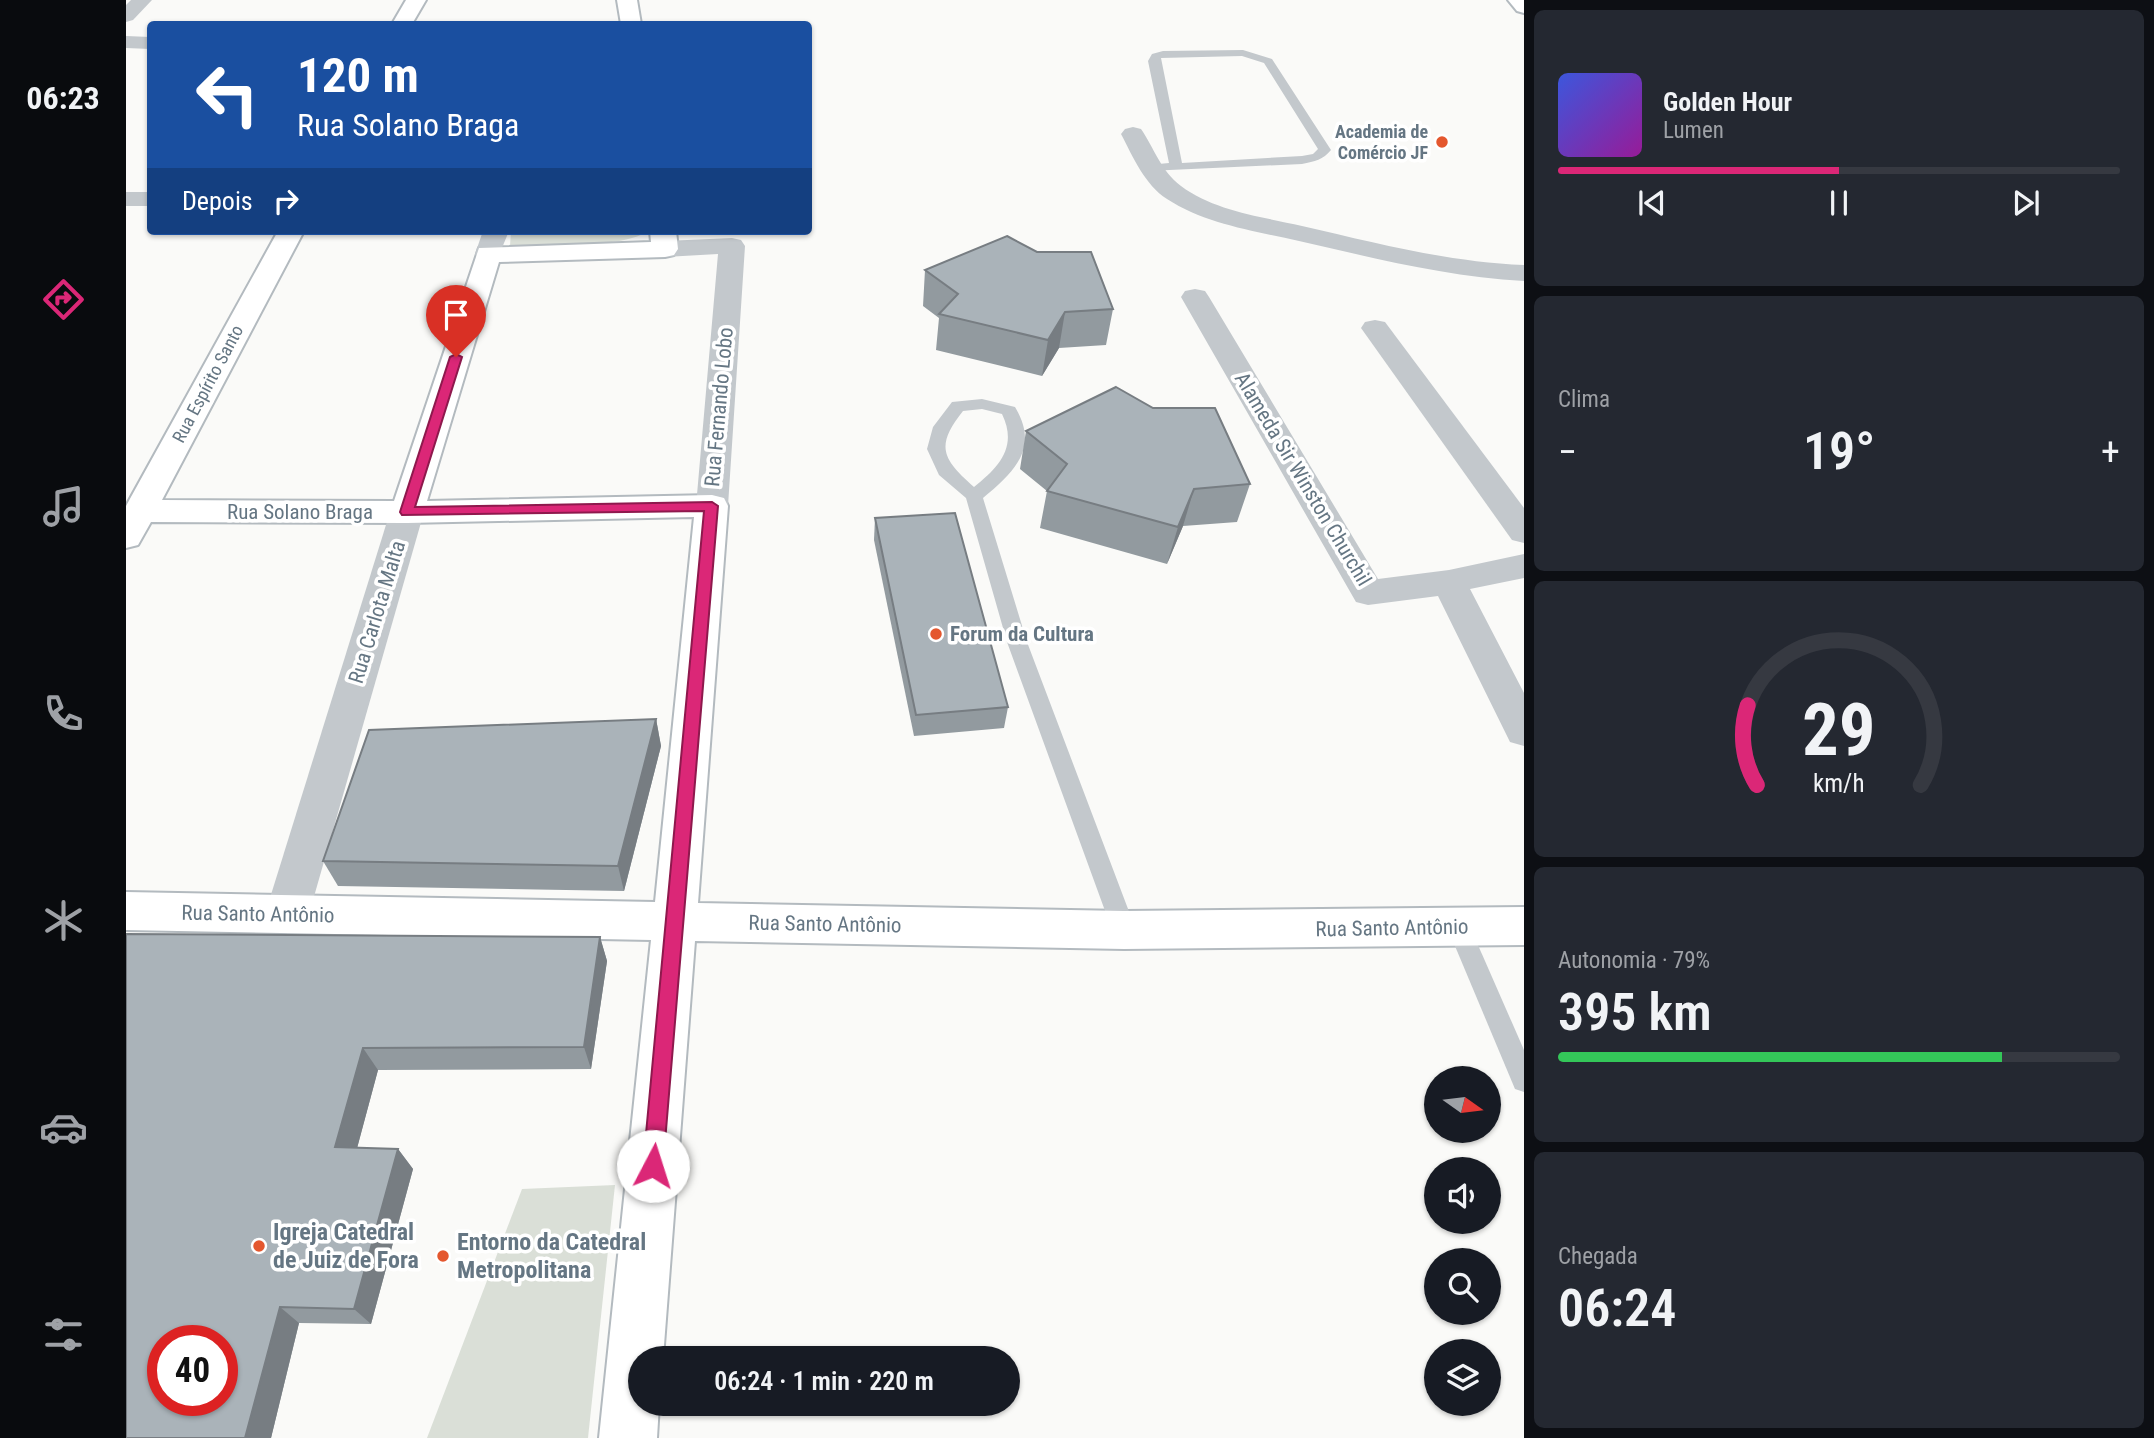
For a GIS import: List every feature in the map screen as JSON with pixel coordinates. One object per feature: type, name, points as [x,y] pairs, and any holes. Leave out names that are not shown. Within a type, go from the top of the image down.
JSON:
[{"type":"street","points":[[126,16],[142,0]]},
{"type":"street","points":[[404,21],[416,0]]},
{"type":"street","points":[[627,0],[630,21]]},
{"type":"street","points":[[1518,0],[1524,7]]},
{"type":"street","points":[[126,42],[147,43]]},
{"type":"street","points":[[1133,134],[1164,168],[1174,193],[1226,215],[1386,254],[1500,273],[1524,273]]},
{"type":"street","points":[[126,199],[147,199]]},
{"type":"street","name":"Rua Espírito Santo","points":[[133,524],[289,235]]},
{"type":"street","name":"Rua Fernando Lobo","points":[[492,243],[664,240],[732,246],[712,506],[628,1438]]},
{"type":"street","name":"Rua Carlota Malta","points":[[287,914],[407,512],[492,243]]},
{"type":"street","name":"Alameda Sir Winston Churchil","points":[[1195,297],[1368,593],[1449,582],[1524,566]]},
{"type":"street","points":[[1374,328],[1524,532]]},
{"type":"street","name":"Rua Solano Braga","points":[[133,524],[407,512],[712,506]]},
{"type":"street","points":[[1449,582],[1524,731]]},
{"type":"street","name":"Rua Santo Antônio","points":[[126,911],[1124,930],[1524,926]]},
{"type":"lane","points":[[1243,53],[1268,61],[1325,150],[1317,157],[1302,160],[1164,168],[1154,61],[1156,56],[1163,54],[1243,53]]},
{"type":"lane","points":[[974,496],[1002,474],[1018,446],[1019,427],[1009,411],[982,404],[958,406],[941,427],[936,449],[945,471],[974,496],[1017,642],[1124,930]]},
{"type":"lane","points":[[1459,927],[1524,1080]]},
{"type":"shaded area","points":[[511,235],[639,235],[603,243],[510,246]]},
{"type":"shaded area","points":[[615,1185],[588,1438],[427,1438],[522,1189]]},
{"type":"building","points":[[1007,236],[1037,252],[1091,252],[1113,309],[1065,312],[1048,340],[939,314],[958,294],[925,270]]},
{"type":"building","points":[[1116,387],[1153,408],[1215,408],[1250,484],[1194,489],[1178,527],[1047,491],[1067,464],[1026,431]]},
{"type":"building","name":"Forum da Cultura","points":[[955,513],[1008,707],[916,715],[875,518]]},
{"type":"building","points":[[656,719],[618,866],[323,861],[369,730]]},
{"type":"building","name":"Igreja Catedral de Juiz de Fora","points":[[126,934],[600,937],[584,1047],[363,1048],[335,1147],[398,1149],[354,1309],[280,1307],[245,1438],[126,1438]]},
{"type":"place","name":"Academia de Comércio JF","points":[[1442,142]]},
{"type":"place","name":"Forum da Cultura","points":[[936,634]]},
{"type":"place","name":"Igreja Catedral de Juiz de Fora","points":[[259,1246]]},
{"type":"place","name":"Entorno da Catedral Metropolitana","points":[[443,1256]]},
{"type":"route","points":[[456,357],[407,512],[712,506],[653,1166]]}]
